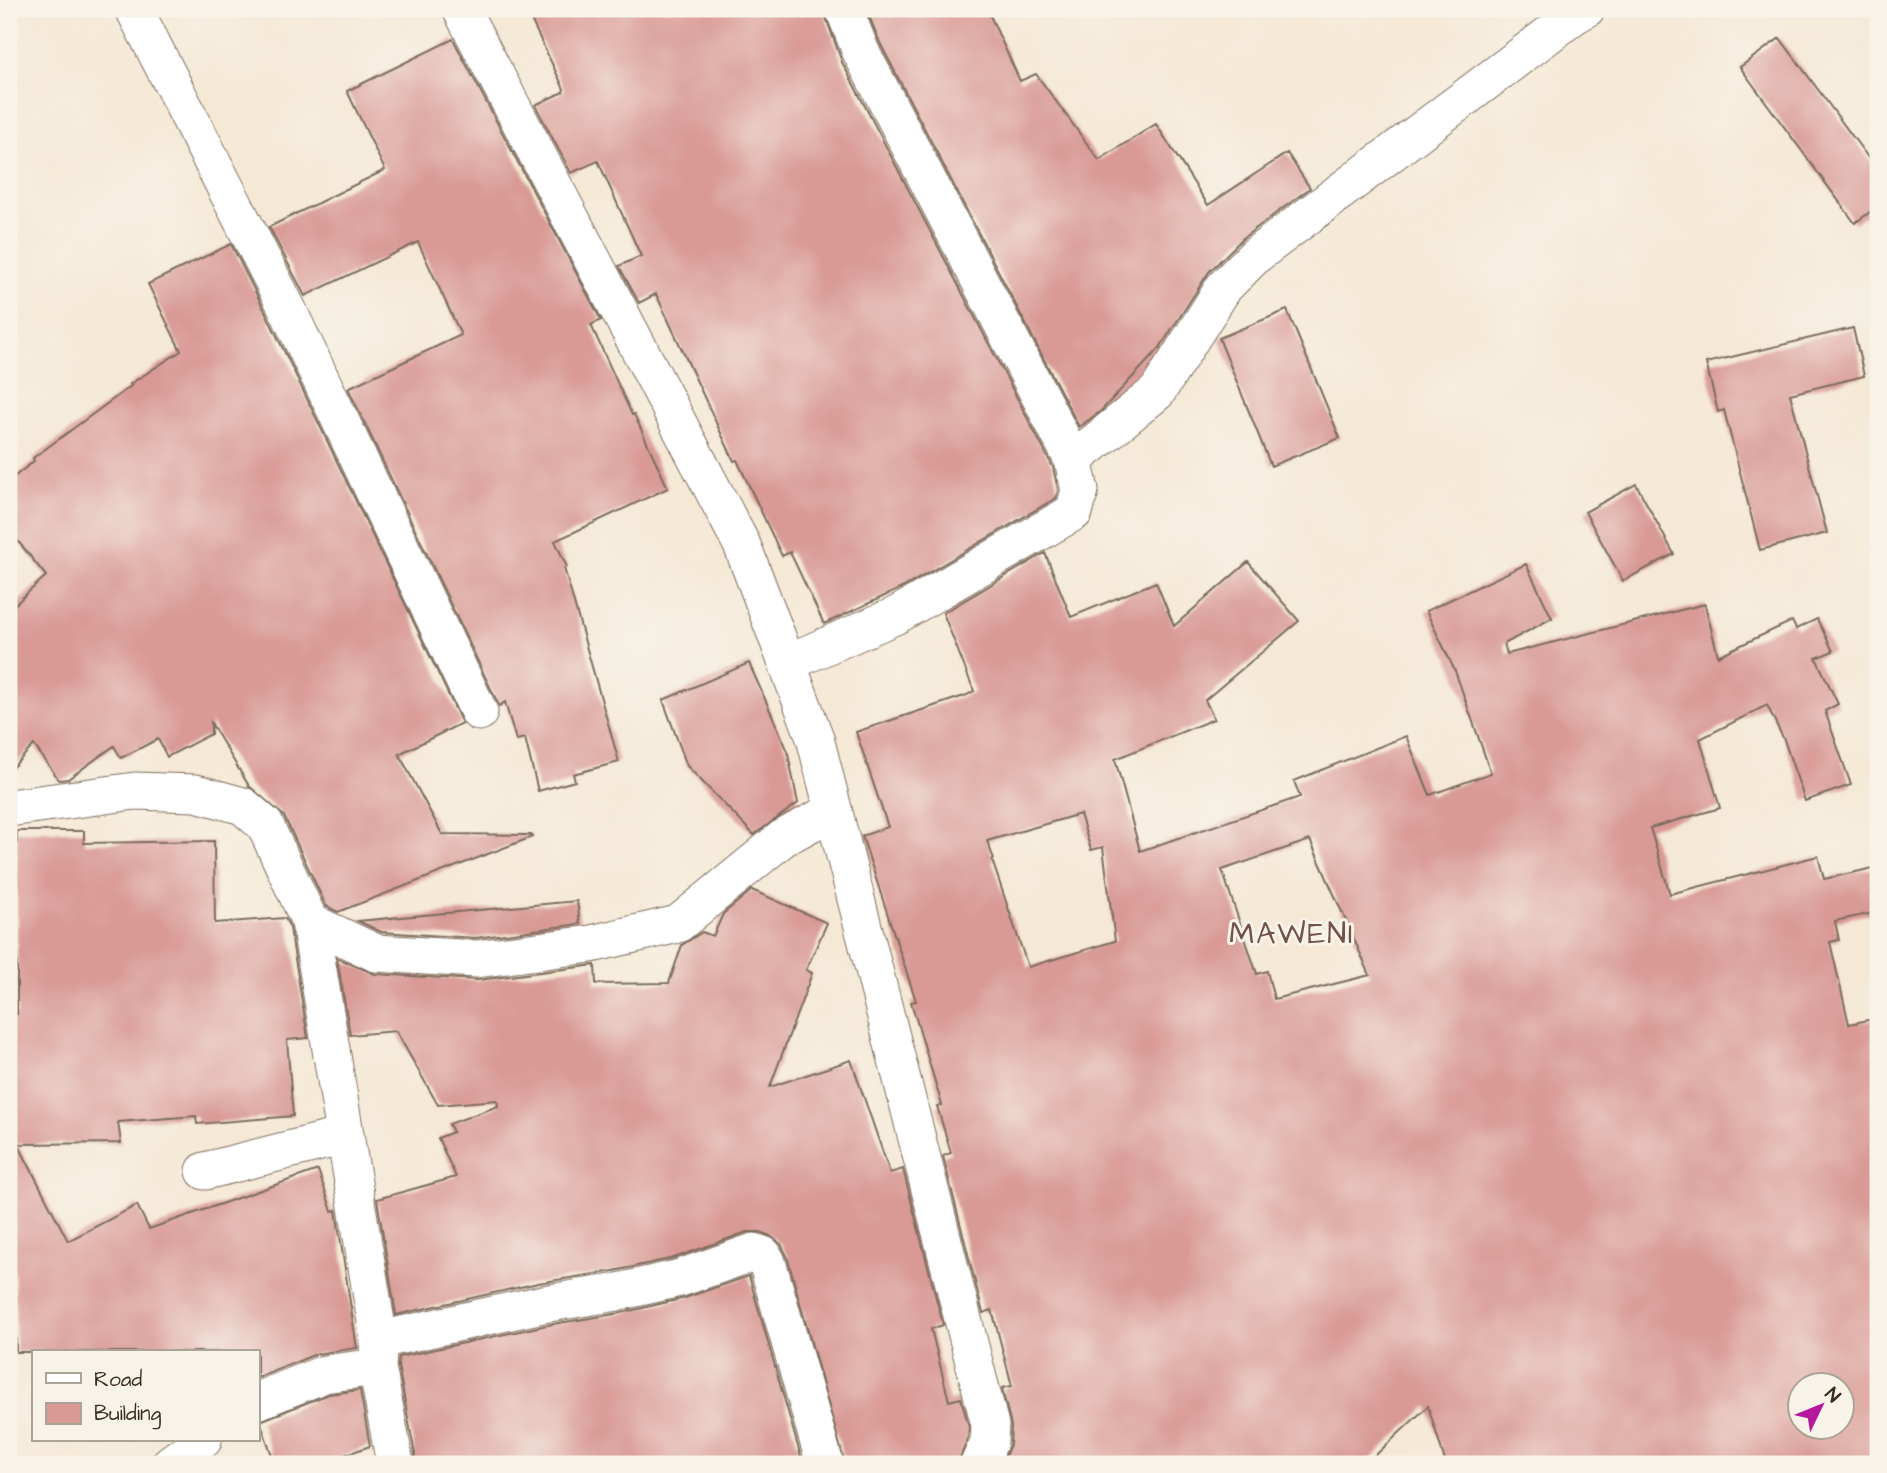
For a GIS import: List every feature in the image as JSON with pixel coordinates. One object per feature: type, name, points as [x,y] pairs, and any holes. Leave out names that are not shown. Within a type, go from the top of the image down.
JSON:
[{"type":"street","points":[[134,9],[285,304],[479,712]]},
{"type":"street","points":[[461,9],[742,545],[815,738],[990,1424],[989,1442],[979,1464]]},
{"type":"street","points":[[787,663],[897,615],[1074,512],[1080,490],[1073,460],[861,52],[844,9]]},
{"type":"street","points":[[1073,460],[1157,392],[1224,287],[1255,255],[1586,9]]},
{"type":"street","points":[[9,808],[135,791],[197,793],[243,806],[265,825],[310,922],[394,1458]]},
{"type":"street","points":[[310,922],[376,953],[476,959],[591,944],[678,924],[783,838],[833,811]]},
{"type":"street","points":[[205,1171],[344,1136]]},
{"type":"street","points":[[259,1400],[378,1354],[543,1304],[680,1278],[754,1252],[763,1255],[767,1262],[825,1464]]},
{"type":"street","points":[[170,1464],[200,1442]]},
{"type":"building","points":[[526,9],[823,9],[842,62],[1053,467],[1058,490],[1056,498],[904,587],[824,624],[790,552],[782,556],[656,294],[639,303],[619,266],[641,256],[598,161],[571,173],[535,105],[563,92],[564,89]]},
{"type":"building","points":[[866,9],[987,9],[1020,81],[1036,74],[1099,160],[1156,124],[1208,205],[1287,153],[1310,188],[1243,238],[1209,272],[1159,349],[1101,411],[1079,427],[880,43]]},
{"type":"building","points":[[1780,38],[1878,171],[1878,206],[1855,223],[1740,67]]},
{"type":"building","points":[[453,39],[601,320],[591,325],[668,488],[555,541],[567,567],[564,568],[619,762],[573,774],[575,781],[538,791],[525,738],[516,740],[505,702],[499,706],[348,388],[461,335],[418,242],[305,296],[269,227],[385,170],[347,91]]},
{"type":"building","points":[[231,244],[462,723],[399,754],[442,834],[532,835],[338,912],[326,906],[284,816],[249,786],[211,723],[211,734],[167,757],[158,739],[121,758],[114,746],[68,779],[59,780],[34,745],[9,771],[9,610],[46,576],[9,530],[9,481],[34,461],[33,458],[131,386],[130,384],[181,351],[148,284]]},
{"type":"building","points":[[1287,310],[1340,438],[1271,466],[1219,338]]},
{"type":"building","points":[[1853,328],[1864,376],[1790,394],[1827,533],[1760,550],[1724,410],[1718,412],[1706,363]]},
{"type":"building","points":[[1636,484],[1674,554],[1623,581],[1585,512]]},
{"type":"building","points":[[1045,553],[1071,617],[1156,582],[1174,626],[1248,562],[1299,621],[1205,700],[1214,719],[1115,759],[1140,851],[1300,797],[1294,781],[1406,736],[1430,795],[1491,773],[1455,671],[1426,611],[1526,564],[1552,618],[1504,644],[1507,654],[1705,604],[1718,656],[1792,621],[1796,629],[1817,619],[1833,651],[1816,658],[1838,704],[1825,711],[1851,785],[1805,801],[1784,740],[1767,705],[1700,739],[1720,808],[1650,828],[1670,894],[1818,856],[1824,879],[1878,867],[1878,912],[1835,921],[1839,940],[1830,942],[1849,1024],[1878,1018],[1878,1464],[1446,1464],[1428,1406],[1366,1464],[1002,1464],[1010,1444],[1011,1426],[1002,1388],[1012,1386],[992,1310],[983,1313],[943,1156],[951,1153],[937,1106],[942,1105],[911,1002],[916,1001],[862,836],[888,827],[856,732],[974,691],[943,613]],"holes":[[[1080,814],[1091,850],[1103,847],[1115,941],[1028,967],[987,841]],[[1310,840],[1370,975],[1274,999],[1267,971],[1257,974],[1222,870]]]},
{"type":"building","points":[[749,663],[787,749],[798,803],[754,835],[687,766],[663,700]]},
{"type":"building","points":[[17,831],[84,831],[84,843],[214,841],[215,923],[285,918],[290,928],[308,1038],[287,1040],[293,1116],[197,1124],[196,1116],[118,1122],[121,1143],[18,1144],[68,1241],[137,1205],[149,1229],[318,1170],[332,1211],[336,1210],[357,1348],[316,1354],[259,1377],[259,1350],[16,1352],[9,1014],[17,1014]]},
{"type":"building","points":[[752,890],[827,923],[806,970],[812,973],[770,1087],[851,1060],[890,1173],[903,1169],[943,1325],[931,1329],[949,1401],[961,1398],[969,1427],[958,1464],[845,1464],[787,1256],[781,1244],[761,1232],[747,1232],[674,1258],[538,1283],[396,1315],[377,1199],[456,1177],[438,1138],[453,1132],[449,1124],[498,1106],[497,1100],[438,1105],[396,1031],[350,1035],[337,958],[375,974],[478,980],[595,965],[596,984],[669,983],[682,945],[702,932],[713,936],[723,914]]},
{"type":"building","points":[[577,901],[580,924],[475,938],[381,932],[358,921]]},
{"type":"building","points":[[749,1276],[803,1464],[414,1464],[415,1454],[398,1366],[399,1357],[547,1325],[621,1313],[685,1298]]},
{"type":"building","points":[[360,1390],[370,1446],[319,1464],[275,1464],[260,1421],[329,1394]]},
{"type":"district","name":"MAWENI","points":[[1292,933]]}]
